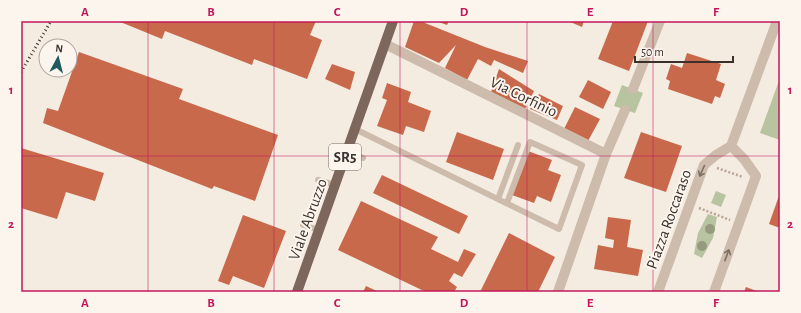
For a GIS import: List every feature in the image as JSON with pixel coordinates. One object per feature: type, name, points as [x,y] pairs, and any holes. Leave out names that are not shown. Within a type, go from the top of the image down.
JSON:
[{"type":"main road","name":"Viale Abruzzo","points":[[297,292],[394,21]]},
{"type":"street","points":[[633,89],[660,21]]},
{"type":"street","points":[[714,292],[756,176],[744,159],[731,146],[777,21]]},
{"type":"street","name":"Via Corfinio","points":[[385,44],[606,154]]},
{"type":"street","points":[[558,292],[606,154],[625,110]]},
{"type":"street","name":"Piazza Roccaraso","points":[[658,292],[704,165],[731,146]]},
{"type":"lane","points":[[355,128],[506,203],[559,229],[582,165],[530,142],[506,203]]},
{"type":"lane","points":[[498,199],[518,145]]},
{"type":"lane","points":[[348,151],[363,158]]},
{"type":"lane","points":[[318,180],[335,185]]},
{"type":"lane","points":[[303,225],[319,230]]},
{"type":"path","points":[[689,204],[739,223]]},
{"type":"green space","points":[[780,78],[780,140],[760,133]]},
{"type":"green space","points":[[622,85],[643,93],[635,113],[614,106]]},
{"type":"green space","points":[[716,191],[726,195],[721,207],[711,203]]},
{"type":"green space","points":[[708,214],[717,217],[713,238],[702,258],[694,254],[698,233]]},
{"type":"building","points":[[118,21],[316,21],[310,35],[322,40],[307,79],[254,59],[252,65],[165,31],[162,39]]},
{"type":"building","points":[[414,21],[420,21],[485,47],[528,61],[523,73],[494,60],[491,66],[478,59],[467,80],[445,68],[456,45],[439,63],[405,47]]},
{"type":"building","points":[[436,21],[449,21],[447,25]]},
{"type":"building","points":[[568,21],[584,21],[582,27]]},
{"type":"building","points":[[613,21],[648,21],[629,71],[598,59]]},
{"type":"building","points":[[79,52],[183,89],[179,99],[278,135],[255,201],[214,186],[212,189],[43,123],[47,108],[58,111],[70,78],[78,78]]},
{"type":"building","points":[[687,53],[721,64],[716,80],[725,84],[720,98],[715,96],[712,104],[668,89],[670,81],[666,79],[671,64],[682,68]]},
{"type":"building","points":[[332,64],[355,72],[350,90],[325,79]]},
{"type":"building","points":[[499,69],[534,91],[525,109],[491,92]]},
{"type":"building","points":[[588,80],[611,92],[603,109],[579,97]]},
{"type":"building","points":[[387,83],[411,92],[408,102],[431,111],[424,132],[406,126],[403,135],[377,126],[387,100],[382,98]]},
{"type":"building","points":[[539,94],[563,106],[557,120],[530,109]]},
{"type":"building","points":[[575,107],[600,119],[588,141],[564,129]]},
{"type":"building","points":[[457,132],[504,149],[493,180],[446,162]]},
{"type":"building","points":[[641,132],[682,146],[666,192],[624,178]]},
{"type":"building","points":[[21,148],[104,173],[95,201],[66,192],[57,219],[21,208]]},
{"type":"building","points":[[528,151],[552,160],[548,170],[561,175],[551,202],[537,196],[534,203],[512,195]]},
{"type":"building","points":[[382,175],[468,216],[459,234],[373,193]]},
{"type":"building","points":[[780,193],[780,228],[769,224]]},
{"type":"building","points":[[361,201],[438,237],[431,249],[458,262],[464,249],[476,254],[462,277],[454,273],[449,281],[457,287],[454,292],[426,292],[338,250]]},
{"type":"building","points":[[243,215],[286,231],[264,288],[233,276],[229,285],[218,281]]},
{"type":"building","points":[[608,217],[631,220],[627,247],[643,250],[638,276],[594,269],[598,245],[613,248],[614,240],[605,238]]},
{"type":"building","points":[[509,233],[555,257],[538,292],[480,292]]},
{"type":"building","points":[[366,286],[379,292],[363,292]]},
{"type":"building","points":[[746,287],[759,292],[744,292]]},
{"type":"railway","points":[[21,72],[51,21]]}]
